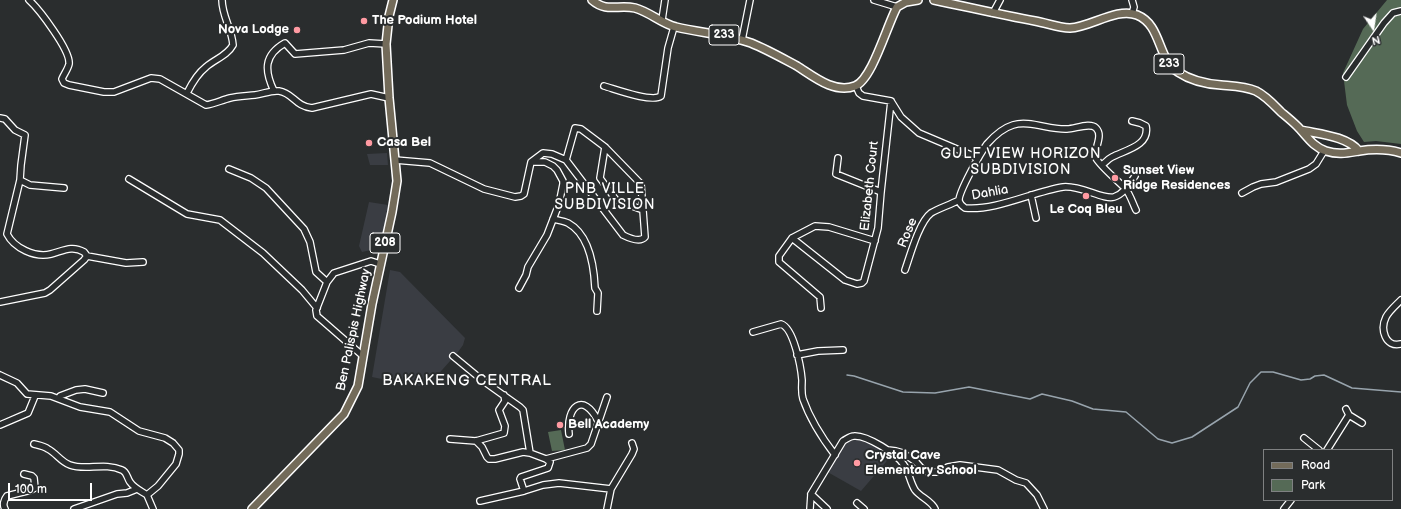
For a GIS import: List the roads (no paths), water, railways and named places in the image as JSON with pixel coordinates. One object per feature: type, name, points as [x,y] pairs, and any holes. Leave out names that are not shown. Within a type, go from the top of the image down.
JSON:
[{"type":"main road","name":"Ben Palispis Highway","points":[[252,509],[344,414],[358,386],[372,304],[397,181],[389,98],[386,44],[389,16],[393,0]]},
{"type":"main road","name":"233","points":[[592,0],[602,7],[635,8],[649,13],[674,27],[742,40],[783,59],[827,84],[843,88],[856,86]]},
{"type":"main road","points":[[856,86],[862,82],[870,69],[897,7],[907,1],[918,0]]},
{"type":"main road","points":[[934,0],[1062,28],[1080,26],[1116,15],[1132,14]]},
{"type":"main road","name":"233","points":[[1132,14],[1143,18],[1149,23],[1154,30],[1164,57],[1173,69],[1186,77],[1202,82],[1248,88],[1257,91],[1271,102],[1313,144],[1324,151],[1341,154],[1381,150],[1401,153]]},
{"type":"main road","points":[[1300,130],[1335,137],[1355,147],[1359,151]]},
{"type":"street","points":[[29,0],[40,10],[65,50],[69,64],[62,79],[64,83],[104,92],[114,92],[151,78],[160,79],[206,105],[240,95],[254,95],[274,91],[286,93],[303,106],[312,108],[371,94],[389,98]]},
{"type":"street","points":[[187,93],[195,78],[213,61],[225,55],[233,45],[233,39],[222,7],[222,0]]},
{"type":"street","points":[[662,20],[665,0]]},
{"type":"street","points":[[742,40],[750,0]]},
{"type":"street","points":[[874,0],[897,7]]},
{"type":"street","points":[[993,13],[1000,0]]},
{"type":"street","points":[[1132,0],[1134,7],[1132,14]]},
{"type":"street","points":[[1346,77],[1393,13],[1401,11]]},
{"type":"street","points":[[604,86],[628,93],[655,98],[661,96],[668,48],[674,27]]},
{"type":"street","points":[[274,91],[267,71],[271,55],[275,49],[285,43],[295,54],[344,50],[369,43],[386,44]]},
{"type":"street","points":[[856,86],[858,93],[863,96],[891,101],[901,117],[919,133],[978,158]]},
{"type":"street","name":"Elizabeth Court","points":[[792,238],[815,226],[822,226],[875,241],[878,228],[880,192],[891,101]]},
{"type":"street","points":[[0,118],[5,119],[15,130],[25,135],[20,165],[20,180],[7,234],[10,240],[15,245],[42,255],[50,255],[63,250],[74,249],[84,252],[87,256],[126,263],[144,262]]},
{"type":"street","points":[[1132,121],[1146,126],[1147,132],[1144,139],[1136,146],[1112,157],[1102,166],[1120,185],[1126,189],[1136,210]]},
{"type":"street","name":"Dahlia","points":[[1102,166],[1096,159],[1099,136],[1098,130],[1093,126],[1061,129],[1021,123],[1015,124],[994,136],[986,145],[961,192],[959,200],[962,206],[973,209],[1071,186],[1110,198],[1126,189],[1135,176]]},
{"type":"street","points":[[395,160],[430,163],[484,189],[515,197],[524,194],[531,162],[543,153],[552,154],[566,160],[623,235],[629,238],[644,239],[641,184],[605,147],[581,129],[575,128],[566,160]]},
{"type":"street","points":[[605,147],[600,178],[616,200],[643,210]]},
{"type":"street","points":[[1242,193],[1261,184],[1276,182],[1309,169],[1316,164],[1324,151]]},
{"type":"street","points":[[838,158],[836,174],[880,192]]},
{"type":"street","points":[[519,288],[526,275],[528,267],[547,235],[560,198],[563,181],[553,166],[545,162],[531,162]]},
{"type":"street","points":[[229,169],[251,178],[266,188],[304,229],[313,252],[316,272],[327,282]]},
{"type":"street","points":[[128,179],[187,214],[220,220],[263,253],[302,290],[317,308]]},
{"type":"street","points":[[20,180],[30,185],[64,188]]},
{"type":"street","points":[[1031,196],[1036,218]]},
{"type":"street","name":"Rose","points":[[905,270],[921,227],[927,217],[931,213],[959,200]]},
{"type":"street","points":[[553,220],[568,223],[578,231],[588,245],[595,288],[598,293],[596,311]]},
{"type":"street","points":[[821,308],[820,297],[779,262],[779,256],[792,238],[845,280],[857,284],[864,281],[875,241]]},
{"type":"street","points":[[0,302],[45,293],[87,256]]},
{"type":"street","points":[[363,356],[317,316],[316,310],[327,282],[334,273],[371,261],[380,264]]},
{"type":"street","points":[[1401,300],[1385,318],[1384,327],[1385,338],[1388,342],[1394,345],[1401,344]]},
{"type":"street","points":[[753,332],[777,325],[784,325],[787,329],[797,355],[801,373],[803,398],[817,428],[835,455]]},
{"type":"street","points":[[797,355],[818,351],[843,350]]},
{"type":"street","points":[[453,356],[482,380],[518,404],[523,410],[530,453]]},
{"type":"street","points":[[0,375],[16,383],[27,394],[35,396],[51,396],[80,408],[110,412],[139,431],[166,438],[173,443],[179,450],[176,464],[158,486],[147,495]]},
{"type":"street","points":[[59,399],[60,396],[76,390],[85,389],[104,392]]},
{"type":"street","points":[[450,438],[476,441],[504,433],[505,426],[499,410],[505,401],[504,395]]},
{"type":"street","points":[[0,425],[28,413],[35,396]]},
{"type":"street","points":[[546,459],[584,450],[589,447],[607,397]]},
{"type":"street","points":[[569,434],[569,421],[575,407],[583,405],[587,406],[593,412],[598,421]]},
{"type":"street","points":[[1328,449],[1347,412],[1362,423]]},
{"type":"street","points":[[810,509],[812,494],[843,441],[850,436],[855,436],[873,442],[902,462],[912,485],[920,496],[934,508],[941,509]]},
{"type":"street","points":[[1304,438],[1318,449]]},
{"type":"street","points":[[476,441],[489,459],[495,459],[523,452],[530,453],[550,462],[548,468],[521,477],[520,479],[524,491]]},
{"type":"street","points":[[607,509],[611,489],[634,451],[632,443]]},
{"type":"street","points":[[34,444],[50,449],[61,460],[69,465],[84,467],[107,466],[123,470],[130,483],[147,495],[153,509]]},
{"type":"street","points":[[886,450],[896,451],[903,454],[916,462],[923,470],[928,472],[936,472],[948,467],[960,465],[998,470],[1016,480],[1026,483],[1037,495],[1044,509]]},
{"type":"street","points":[[0,505],[5,498],[10,495],[34,489],[34,478],[24,474]]},
{"type":"street","points":[[480,501],[543,485],[559,483],[611,489]]},
{"type":"street","points":[[74,509],[117,494],[127,493],[137,489]]},
{"type":"street","points":[[812,494],[827,509]]},
{"type":"street","points":[[5,498],[3,505],[5,509]]},
{"type":"street","points":[[856,503],[864,509]]},
{"type":"waterway","points":[[847,375],[903,392],[935,393],[969,387],[1030,399],[1042,394],[1072,401],[1093,409],[1126,412],[1158,439],[1172,443],[1192,437],[1238,407],[1250,383],[1261,372],[1273,372],[1301,380],[1324,375],[1352,388],[1401,392]]},
{"type":"place","name":"The Podium Hotel","points":[[364,21]]},
{"type":"place","name":"Nova Lodge","points":[[297,30]]},
{"type":"place","name":"Casa Bel","points":[[369,143]]},
{"type":"place","name":"Sunset View Ridge Residences","points":[[1115,178]]},
{"type":"place","name":"Le Coq Bleu","points":[[1086,196]]},
{"type":"place","name":"Bell Academy","points":[[560,425]]},
{"type":"place","name":"Crystal Cave Elementary School","points":[[857,463]]},
{"type":"district","name":"GULF VIEW HORIZON SUBDIVISION","points":[[1021,162]]},
{"type":"district","name":"PNB VILLE SUBDIVISION","points":[[605,198]]},
{"type":"district","name":"BAKAKENG CENTRAL","points":[[467,381]]}]
